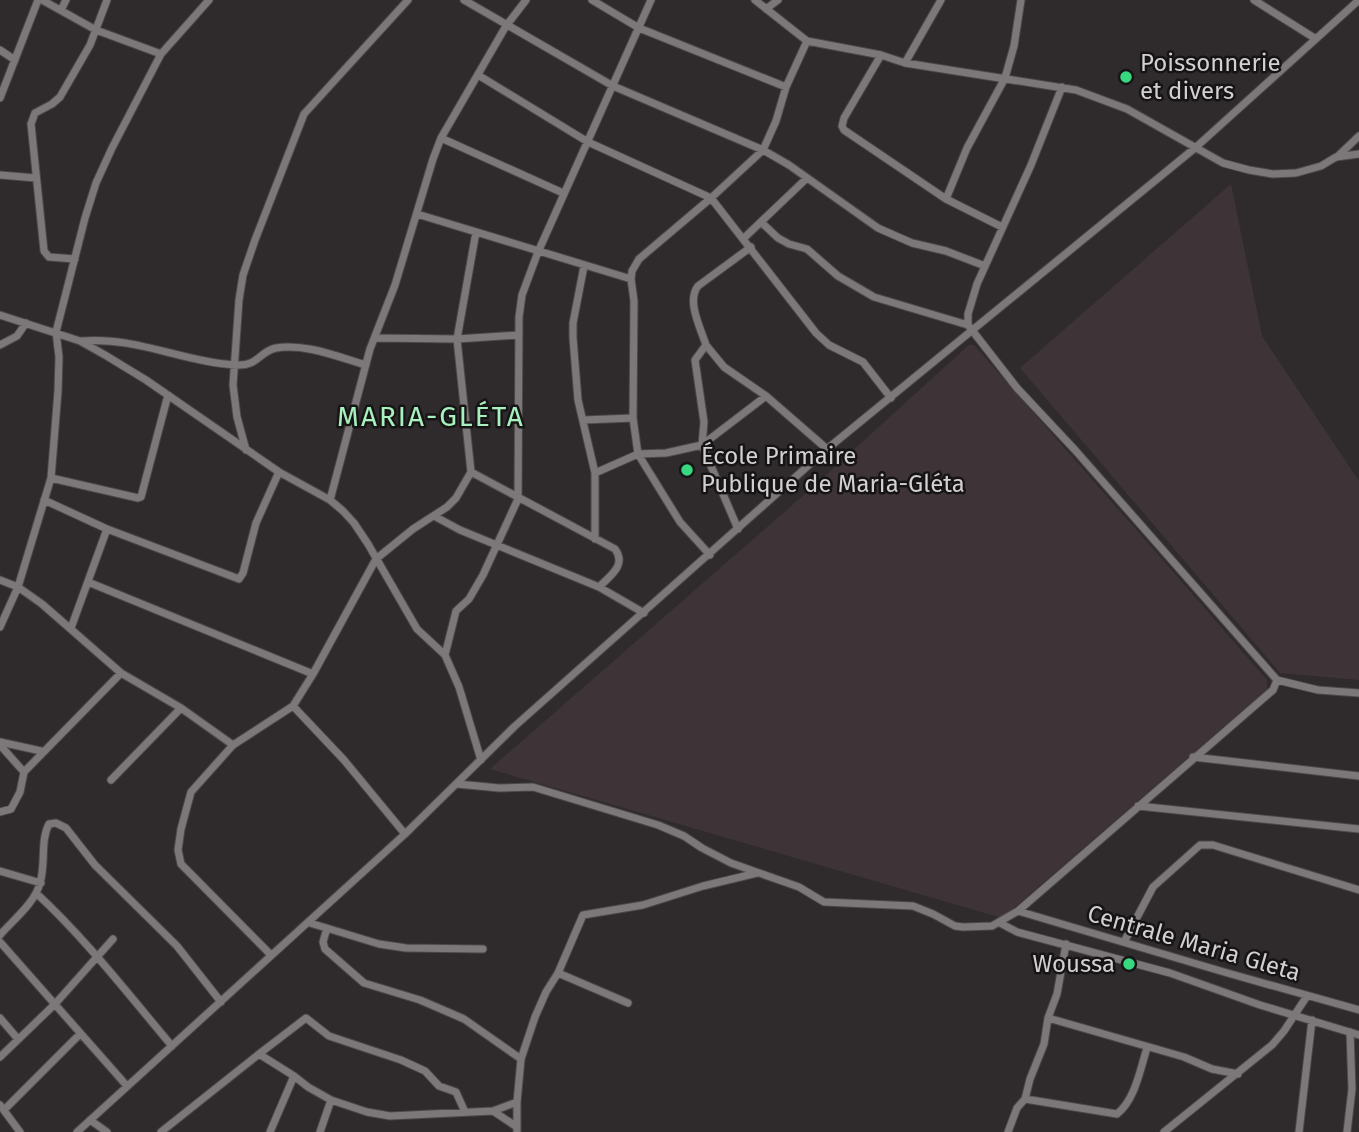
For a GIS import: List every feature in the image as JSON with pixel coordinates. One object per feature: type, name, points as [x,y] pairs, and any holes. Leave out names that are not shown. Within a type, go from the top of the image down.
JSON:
[{"type":"street","points":[[0,98],[40,0],[96,30],[161,54]]},
{"type":"street","points":[[61,10],[66,0]]},
{"type":"street","points":[[75,258],[48,257],[44,251],[31,124],[34,113],[60,97],[81,62],[107,0]]},
{"type":"street","points":[[0,627],[18,587],[51,478],[58,391],[59,357],[56,332],[96,183],[161,54],[209,0]]},
{"type":"street","points":[[246,450],[233,385],[239,300],[243,275],[274,187],[301,120],[309,107],[408,0]]},
{"type":"street","points":[[464,0],[613,86],[762,149],[860,217],[892,235],[985,266]]},
{"type":"street","points":[[330,500],[374,338],[395,285],[441,138],[506,26],[526,0]]},
{"type":"street","points":[[592,0],[639,28],[786,87]]},
{"type":"street","points":[[445,655],[456,611],[469,599],[518,499],[519,335],[522,295],[563,193],[651,0]]},
{"type":"street","points":[[755,0],[807,41],[881,55],[905,63],[1062,87],[1100,98],[1127,109],[1223,163],[1273,174],[1296,173],[1321,166],[1336,157],[1359,136]]},
{"type":"street","points":[[766,9],[778,0]]},
{"type":"street","points":[[905,63],[941,0]]},
{"type":"street","points":[[946,199],[967,148],[1005,78],[1014,46],[1021,0]]},
{"type":"street","points":[[1254,0],[1316,39]]},
{"type":"street","points":[[77,1132],[221,1003],[270,954],[310,923],[515,726],[827,449],[891,398],[969,328],[1195,148],[1359,0]]},
{"type":"street","points":[[710,555],[680,522],[638,454],[634,418],[632,271],[639,259],[711,198],[762,149],[776,121],[786,87],[807,41]]},
{"type":"street","points":[[0,50],[15,61]]},
{"type":"street","points":[[881,55],[844,118],[844,130],[946,199],[1002,227]]},
{"type":"street","points":[[478,75],[588,142],[711,198],[822,340],[863,362],[891,398]]},
{"type":"street","points":[[969,328],[970,304],[1062,87]]},
{"type":"street","points":[[441,138],[563,193]]},
{"type":"street","points":[[1336,157],[1359,154]]},
{"type":"street","points":[[0,175],[36,178]]},
{"type":"street","points":[[744,238],[807,178]]},
{"type":"street","points":[[417,214],[631,279]]},
{"type":"street","points":[[761,222],[778,238],[807,249],[838,276],[874,297],[969,328],[1017,388],[1076,450],[1277,680],[1318,690],[1359,693]]},
{"type":"street","points":[[270,954],[181,864],[181,829],[191,792],[233,745],[293,706],[376,559],[456,498],[471,472],[457,339],[477,232]]},
{"type":"street","points":[[751,247],[695,290],[694,305],[706,345],[724,367],[766,396],[827,449]]},
{"type":"street","points":[[583,266],[573,338],[577,388],[595,473],[595,538]]},
{"type":"street","points":[[0,315],[80,341],[168,395],[279,472],[330,500],[354,523],[417,629],[445,655],[459,687],[481,760]]},
{"type":"street","points":[[0,345],[17,336],[26,323]]},
{"type":"street","points":[[374,338],[457,339],[519,335]]},
{"type":"street","points":[[80,341],[146,347],[236,365],[254,363],[269,350],[307,349],[366,365]]},
{"type":"street","points":[[706,345],[695,360],[704,422],[702,445],[738,529]]},
{"type":"street","points":[[51,478],[141,497],[168,395]]},
{"type":"street","points":[[595,473],[638,454],[666,453],[702,445],[766,396]]},
{"type":"street","points":[[583,420],[634,418]]},
{"type":"street","points":[[44,500],[107,529],[239,579],[256,523],[279,472]]},
{"type":"street","points":[[471,472],[615,549],[620,562],[598,587]]},
{"type":"street","points":[[434,516],[497,546],[598,587],[645,613]]},
{"type":"street","points":[[71,628],[107,529]]},
{"type":"street","points":[[0,580],[18,587],[71,628],[121,673],[181,708],[233,745]]},
{"type":"street","points":[[88,582],[313,674]]},
{"type":"street","points":[[0,811],[11,809],[20,792],[24,772],[41,751],[121,673]]},
{"type":"street","points":[[457,784],[499,788],[533,787],[658,825],[684,835],[724,860],[799,887],[824,902],[913,906],[955,926],[983,927],[1000,923],[1018,911],[1273,690],[1277,680]]},
{"type":"street","points":[[293,706],[344,760],[405,834]]},
{"type":"street","points":[[111,780],[181,708]]},
{"type":"street","points":[[0,743],[41,751]]},
{"type":"street","points":[[0,743],[24,772]]},
{"type":"street","points":[[1193,757],[1359,776]]},
{"type":"street","points":[[1138,806],[1359,829]]},
{"type":"street","points":[[0,935],[36,893],[41,883],[45,857],[44,832],[49,824],[56,823],[66,828],[95,865],[177,946],[221,1003]]},
{"type":"street","points":[[1125,942],[1153,887],[1200,845],[1213,845],[1359,890]]},
{"type":"street","points":[[0,871],[41,883]]},
{"type":"street","points":[[517,1130],[521,1059],[540,1005],[558,973],[583,915],[642,905],[757,873]]},
{"type":"street","points":[[36,893],[97,957],[172,1046]]},
{"type":"street","name":"Centrale Maria Gleta","points":[[1018,911],[1359,1010]]},
{"type":"street","points":[[310,923],[379,944],[406,948],[483,948]]},
{"type":"street","points":[[1000,923],[1017,932],[1170,973],[1260,1005],[1359,1035]]},
{"type":"street","points":[[327,928],[323,942],[331,957],[364,983],[420,1000],[464,1019],[521,1059]]},
{"type":"street","points":[[0,1056],[55,1004],[113,939]]},
{"type":"street","points":[[0,942],[127,1086]]},
{"type":"street","points":[[1008,1132],[1017,1108],[1025,1099],[1030,1079],[1045,1044],[1048,1018],[1057,994],[1066,944]]},
{"type":"street","points":[[558,973],[628,1003]]},
{"type":"street","points":[[1164,1132],[1272,1045],[1307,996]]},
{"type":"street","points":[[0,1018],[19,1039]]},
{"type":"street","points":[[161,1132],[306,1018],[329,1036],[401,1060],[425,1071],[439,1086],[456,1092],[465,1112]]},
{"type":"street","points":[[1048,1018],[1184,1057],[1212,1069],[1238,1074]]},
{"type":"street","points":[[1299,1132],[1312,1020]]},
{"type":"street","points":[[1347,1132],[1352,1089],[1350,1032]]},
{"type":"street","points":[[20,1132],[2,1107],[80,1034]]},
{"type":"street","points":[[1025,1099],[1117,1114],[1124,1109],[1131,1096],[1147,1048]]},
{"type":"street","points":[[258,1054],[331,1100],[367,1112],[390,1116],[494,1111],[517,1102]]},
{"type":"street","points":[[270,1132],[294,1076]]},
{"type":"street","points":[[320,1132],[331,1100]]},
{"type":"street","points":[[494,1111],[517,1130]]},
{"type":"street","points":[[90,1120],[107,1132]]},
{"type":"shaded area","points":[[1231,184],[1262,336],[1359,481],[1359,680],[1280,673],[1020,368]]},
{"type":"shaded area","points":[[969,345],[974,345],[1267,680],[1267,689],[1002,918],[490,769],[805,494]]},
{"type":"place","name":"Poissonnerie et divers","points":[[1126,77]]},
{"type":"place","name":"École Primaire Publique de Maria-Gléta","points":[[687,470]]},
{"type":"place","name":"Woussa","points":[[1129,964]]},
{"type":"district","name":"MARIA-GLÉTA","points":[[431,416]]}]
